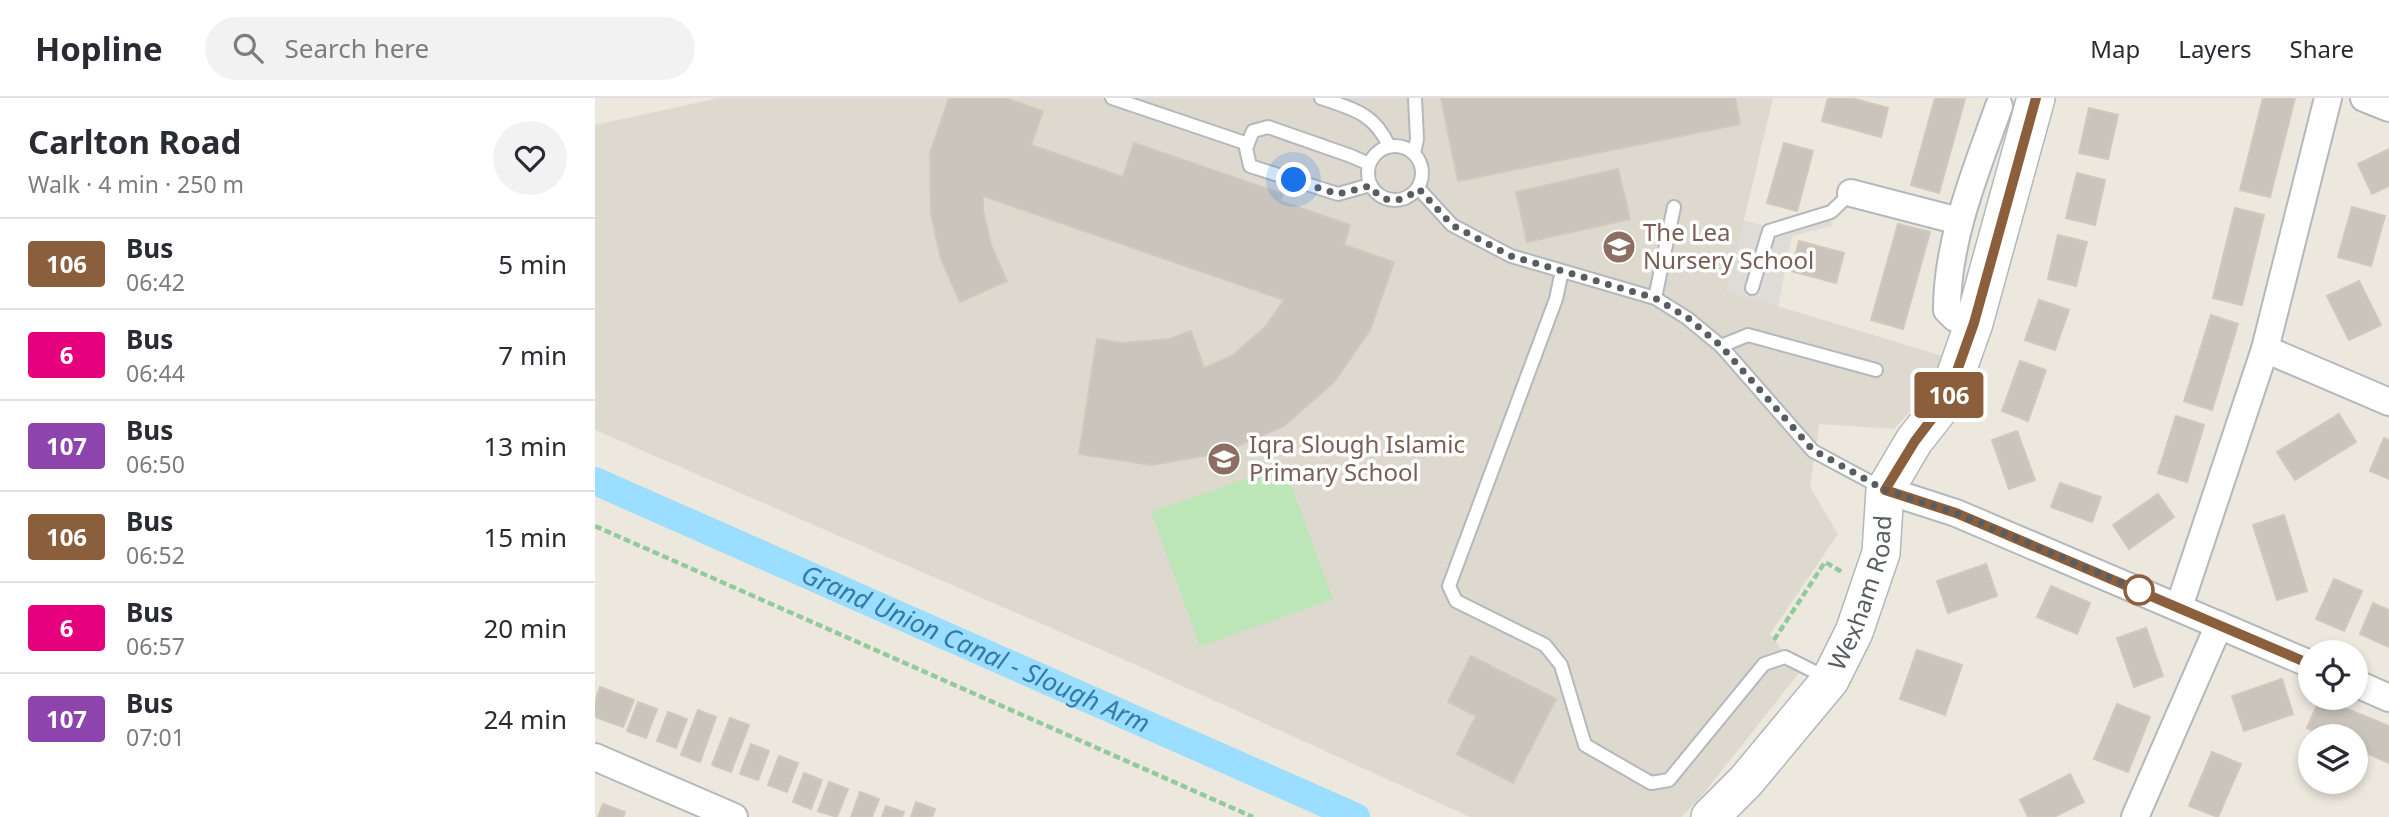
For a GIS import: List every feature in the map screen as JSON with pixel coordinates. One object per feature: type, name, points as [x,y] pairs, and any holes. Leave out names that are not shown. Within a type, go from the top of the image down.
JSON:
[{"type":"street","name":"Wexham Road","points":[[1710,817],[1746,781],[1830,680],[1854,632],[1881,553],[1885,490],[1915,441],[1947,399],[1974,323],[2036,98]]},
{"type":"street","points":[[2179,607],[2265,349],[2328,98]]},
{"type":"street","points":[[2364,98],[2389,108]]},
{"type":"street","points":[[1974,323],[1955,318],[1947,310],[1947,295],[1959,221],[1999,106]]},
{"type":"street","points":[[1851,193],[1959,221]]},
{"type":"street","points":[[2265,349],[2389,402]]},
{"type":"street","points":[[1885,490],[1956,513],[2298,659]]},
{"type":"street","points":[[2135,817],[2220,625]]},
{"type":"street","points":[[2368,689],[2389,698]]},
{"type":"street","points":[[595,757],[734,817]]},
{"type":"lane","points":[[1112,98],[1248,144]]},
{"type":"lane","points":[[1321,98],[1357,111],[1381,128],[1389,146]]},
{"type":"lane","points":[[1415,98],[1415,153]]},
{"type":"lane","points":[[1369,164],[1268,127],[1253,131],[1246,148],[1250,166],[1338,194],[1370,186]]},
{"type":"lane","points":[[1389,146],[1403,146],[1415,153],[1422,164],[1423,177],[1419,189],[1406,199],[1389,201],[1370,186],[1369,164],[1377,153],[1389,146]]},
{"type":"lane","points":[[1419,189],[1452,225],[1511,256],[1655,298],[1688,318],[1721,346],[1813,450],[1885,490]]},
{"type":"lane","points":[[1752,288],[1769,231],[1831,212],[1851,193]]},
{"type":"lane","points":[[1655,298],[1674,207]]},
{"type":"lane","points":[[1562,271],[1556,299],[1449,586],[1455,601],[1545,645],[1561,665],[1585,745],[1650,783],[1669,780],[1764,664],[1785,657],[1830,680]]},
{"type":"lane","points":[[1721,346],[1748,335],[1876,370]]},
{"type":"path","points":[[595,526],[1253,817]]},
{"type":"path","points":[[1764,664],[1775,638],[1825,562],[1847,575]]},
{"type":"shaded area","name":"Iqra Slough Islamic Primary School","points":[[719,98],[1773,98],[1727,291],[1943,356],[1920,401],[1894,429],[1819,424],[1810,487],[1838,534],[1770,634],[1799,673],[1700,798],[1681,817],[1470,817],[1134,664],[595,430],[595,125]]},
{"type":"shaded area","points":[[1830,215],[1832,226],[1792,236],[1778,307],[1727,291],[1743,220],[1772,228]]},
{"type":"green space","points":[[1284,465],[1333,599],[1200,647],[1151,512]]},
{"type":"building","points":[[949,98],[1005,98],[1043,111],[1031,145],[1123,177],[1134,143],[1283,194],[1280,201],[1350,225],[1344,245],[1394,262],[1370,330],[1334,382],[1284,426],[1221,453],[1151,465],[1079,454],[1097,339],[1122,343],[1169,339],[1191,331],[1204,368],[1232,356],[1266,326],[1284,300],[983,196],[983,210],[991,245],[1007,281],[960,302],[941,259],[931,214],[930,153]]},
{"type":"building","points":[[1441,98],[1735,98],[1740,124],[1458,181]]},
{"type":"building","points":[[1828,98],[1851,98],[1888,108],[1881,137],[1822,121]]},
{"type":"building","points":[[1935,98],[1965,99],[1939,193],[1911,185]]},
{"type":"building","points":[[2263,98],[2295,98],[2270,197],[2240,190]]},
{"type":"building","points":[[2089,108],[2118,115],[2108,159],[2079,153]]},
{"type":"building","points":[[1784,143],[1813,151],[1797,211],[1767,203]]},
{"type":"building","points":[[2389,149],[2389,186],[2372,194],[2358,164]]},
{"type":"building","points":[[1618,169],[1630,219],[1527,242],[1516,192]]},
{"type":"building","points":[[2077,173],[2105,180],[2095,225],[2066,218]]},
{"type":"building","points":[[2352,207],[2385,216],[2371,266],[2338,257]]},
{"type":"building","points":[[2235,208],[2264,215],[2242,305],[2213,298]]},
{"type":"building","points":[[1898,224],[1930,232],[1903,329],[1871,320]]},
{"type":"building","points":[[2058,235],[2087,242],[2076,286],[2048,279]]},
{"type":"building","points":[[1799,241],[1844,253],[1836,283],[1791,271]]},
{"type":"building","points":[[2359,281],[2381,325],[2349,340],[2327,296]]},
{"type":"building","points":[[2039,300],[2069,310],[2055,350],[2025,340]]},
{"type":"building","points":[[2211,315],[2238,324],[2212,410],[2184,401]]},
{"type":"building","points":[[2020,361],[2046,370],[2028,421],[2002,411]]},
{"type":"building","points":[[2339,414],[2356,442],[2295,480],[2277,452]]},
{"type":"building","points":[[2176,416],[2204,425],[2187,482],[2158,473]]},
{"type":"building","points":[[2017,431],[2035,480],[2009,489],[1992,440]]},
{"type":"building","points":[[2384,438],[2389,440],[2389,479],[2370,471]]},
{"type":"building","points":[[2060,483],[2101,497],[2092,522],[2051,507]]},
{"type":"building","points":[[2158,494],[2174,517],[2129,549],[2113,525]]},
{"type":"building","points":[[2284,515],[2307,591],[2277,600],[2253,525]]},
{"type":"building","points":[[1986,564],[1997,596],[1948,613],[1937,581]]},
{"type":"building","points":[[2334,579],[2362,591],[2344,631],[2316,619]]},
{"type":"building","points":[[2051,586],[2090,603],[2077,634],[2037,617]]},
{"type":"building","points":[[2373,603],[2389,610],[2389,647],[2360,634]]},
{"type":"building","points":[[2146,628],[2163,676],[2134,687],[2117,638]]},
{"type":"building","points":[[1917,650],[1962,665],[1945,715],[1900,699]]},
{"type":"building","points":[[1471,656],[1556,699],[1513,783],[1457,754],[1476,716],[1448,702]]},
{"type":"building","points":[[2282,679],[2293,714],[2244,731],[2232,696]]},
{"type":"building","points":[[600,687],[634,700],[623,727],[595,717],[595,702]]},
{"type":"building","points":[[638,702],[657,709],[646,738],[627,731]]},
{"type":"building","points":[[2117,704],[2150,717],[2128,772],[2094,759]]},
{"type":"building","points":[[698,710],[716,717],[700,762],[681,755]]},
{"type":"building","points":[[2315,710],[2350,710],[2389,726],[2389,763],[2368,754],[2368,724],[2309,724]]},
{"type":"building","points":[[668,712],[687,719],[676,748],[657,741]]},
{"type":"building","points":[[730,718],[749,725],[731,772],[712,765]]},
{"type":"building","points":[[751,744],[769,751],[758,780],[740,774]]},
{"type":"building","points":[[2212,752],[2241,764],[2218,817],[2189,806]]},
{"type":"building","points":[[779,756],[798,763],[787,792],[768,785]]},
{"type":"building","points":[[804,773],[822,780],[811,809],[793,802]]},
{"type":"building","points":[[2070,774],[2084,802],[2054,817],[2028,817],[2020,800]]},
{"type":"building","points":[[829,782],[848,789],[837,817],[818,811]]},
{"type":"building","points":[[860,792],[879,799],[872,817],[851,817]]},
{"type":"building","points":[[916,802],[935,809],[932,817],[911,817]]},
{"type":"building","points":[[603,804],[625,812],[623,817],[598,817]]},
{"type":"building","points":[[886,806],[904,812],[902,817],[882,817]]},
{"type":"waterway","name":"Grand Union Canal - Slough Arm","points":[[595,481],[1356,817]]},
{"type":"bus line","name":"106","points":[[2036,98],[1974,323],[1947,399],[1915,441],[1885,490],[1956,513],[2298,659]]},
{"type":"place","name":"The Lea Nursery School","points":[[1619,247]]},
{"type":"place","name":"Iqra Slough Islamic Primary School","points":[[1224,459]]},
{"type":"route","points":[[1294,180],[1338,194],[1370,186],[1389,201],[1406,199],[1419,189],[1452,225],[1511,256],[1655,298],[1688,318],[1721,346],[1813,450],[1885,490],[1956,513],[2139,590]]}]
